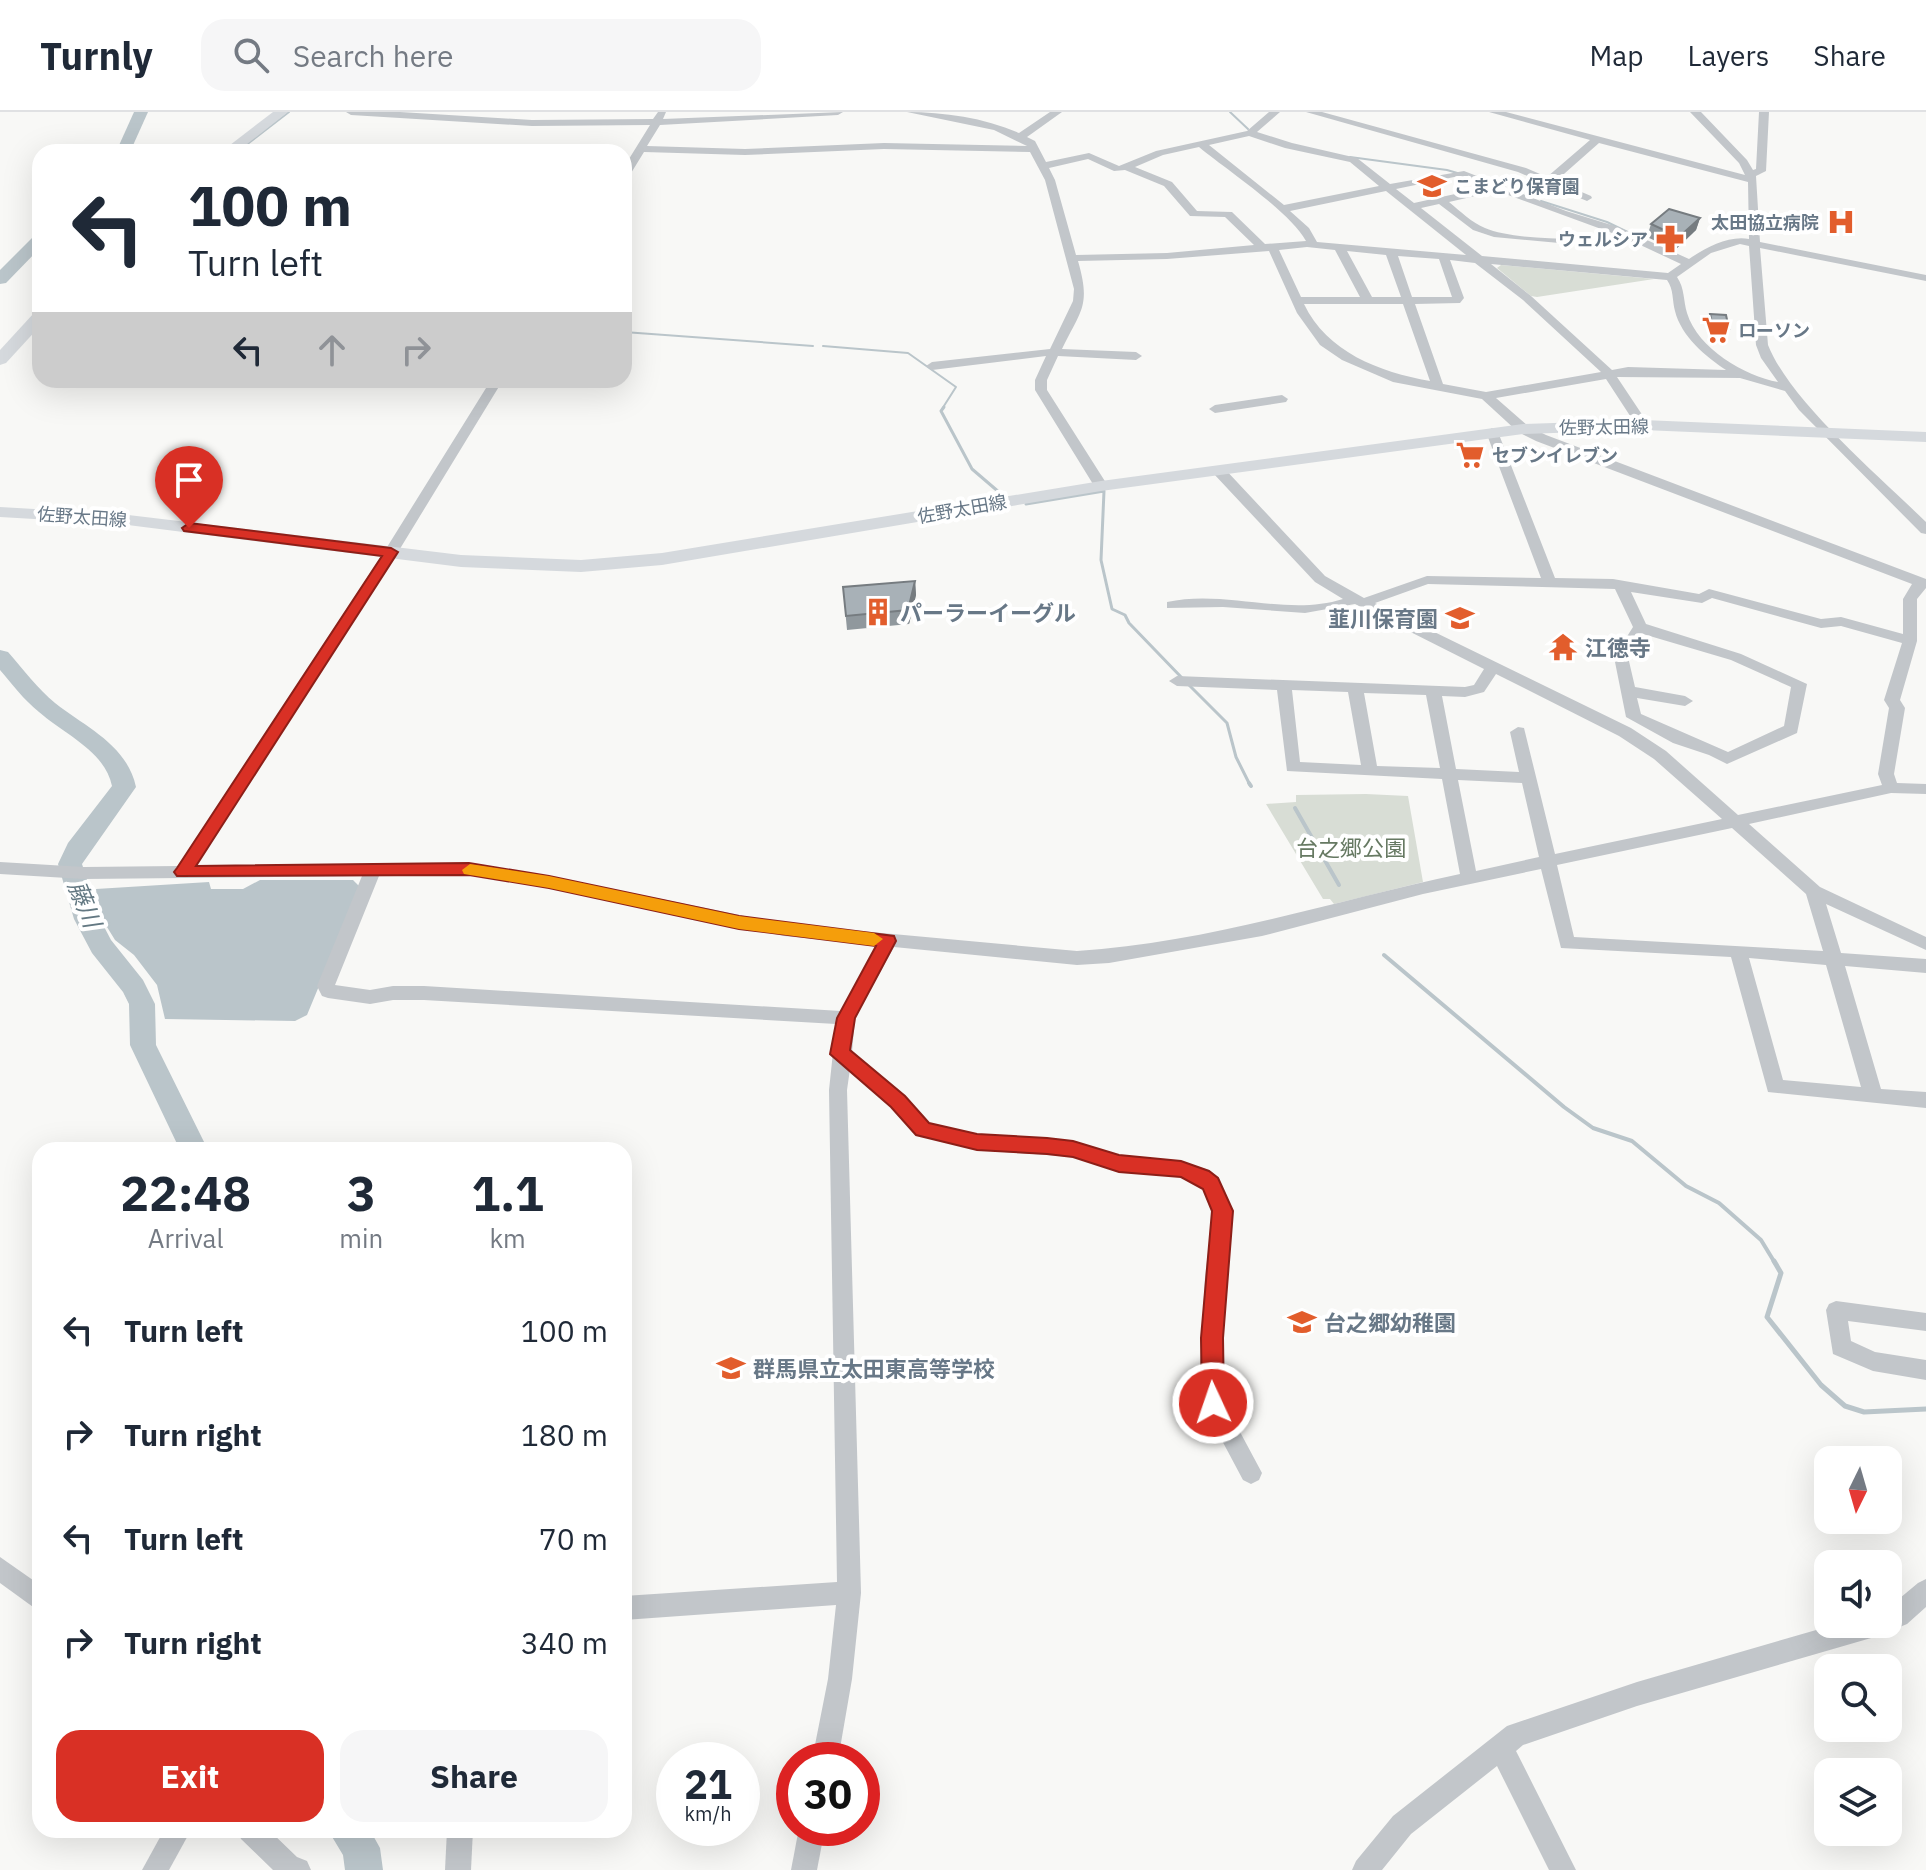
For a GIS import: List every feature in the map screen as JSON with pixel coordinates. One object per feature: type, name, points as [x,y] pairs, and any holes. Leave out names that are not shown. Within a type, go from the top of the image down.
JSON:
[{"type":"main road","points":[[239,144],[281,112]]},
{"type":"main road","points":[[0,360],[32,325]]},
{"type":"main road","name":"佐野太田線","points":[[0,512],[120,519],[504,564],[622,564],[742,547],[1101,486],[1492,432],[1643,425],[1926,437]]},
{"type":"street","points":[[351,112],[532,123],[660,116],[719,121],[838,112]]},
{"type":"street","points":[[912,112],[984,124],[1020,137],[1031,143],[1044,166],[1080,289],[1079,301],[1041,380],[1041,390],[1101,486]]},
{"type":"street","points":[[1020,137],[1057,112]]},
{"type":"street","points":[[1044,166],[1089,156],[1118,169],[1160,153],[1250,133],[1275,112]]},
{"type":"street","points":[[1311,112],[1522,170],[1587,198]]},
{"type":"street","points":[[1494,112],[1752,177],[1761,171],[1764,112]]},
{"type":"street","points":[[1531,122],[1543,112]]},
{"type":"street","points":[[1695,112],[1743,162],[1752,177],[1762,345],[1785,387],[1926,530]]},
{"type":"street","points":[[632,162],[660,116]]},
{"type":"street","points":[[1250,133],[1289,146],[1353,160],[1480,259],[1610,374],[1643,425]]},
{"type":"street","points":[[1517,197],[1547,181],[1597,139]]},
{"type":"street","points":[[1202,145],[1282,209],[1305,230],[1313,244]]},
{"type":"street","points":[[640,149],[745,152],[884,146],[1033,149]]},
{"type":"street","points":[[1126,167],[1168,184],[1194,214],[1228,214],[1266,246],[1303,313],[1335,352],[1397,379],[1486,396],[1640,370],[1746,374]]},
{"type":"street","points":[[1282,209],[1455,173],[1466,174],[1517,197],[1614,229],[1691,264]]},
{"type":"street","points":[[1413,207],[1498,188]]},
{"type":"street","points":[[1441,201],[1467,222],[1490,233],[1609,244],[1633,239]]},
{"type":"street","points":[[1073,258],[1167,256],[1313,244],[1670,277],[1707,251],[1730,243],[1754,244],[1926,278]]},
{"type":"street","points":[[1334,246],[1368,301]]},
{"type":"street","points":[[1391,252],[1438,388]]},
{"type":"street","points":[[1298,300],[1458,300],[1443,256]]},
{"type":"street","points":[[1670,277],[1677,285],[1682,317],[1701,345],[1728,366],[1769,385],[1785,387]]},
{"type":"street","points":[[932,366],[1054,351],[1136,356]]},
{"type":"street","points":[[183,872],[391,552],[492,388]]},
{"type":"street","points":[[1486,396],[1523,429],[1541,438],[1923,583],[1910,599],[1910,641],[1892,700],[1897,708],[1886,774],[1891,788]]},
{"type":"street","points":[[1215,409],[1282,399]]},
{"type":"street","points":[[1492,432],[1549,581]]},
{"type":"street","points":[[1218,470],[1320,579],[1358,602],[1625,732],[1660,755],[1814,891],[1923,943],[1926,965],[1738,951],[1567,943],[1518,732]]},
{"type":"street","points":[[1172,605],[1223,603],[1292,609],[1358,602],[1427,580],[1598,581],[1702,599],[1709,593],[1821,624],[1841,621],[1910,641]]},
{"type":"street","points":[[1621,586],[1640,627],[1659,636],[1737,657],[1781,679],[1799,684],[1791,729],[1727,759],[1634,717],[1621,657],[1640,627]]},
{"type":"street","points":[[1183,681],[1465,692],[1479,689],[1493,667]]},
{"type":"street","points":[[1284,684],[1293,767],[1529,778]]},
{"type":"street","points":[[1355,687],[1370,771]]},
{"type":"street","points":[[1433,690],[1469,878]]},
{"type":"street","points":[[1628,691],[1685,701]]},
{"type":"street","points":[[1625,732],[1640,720]]},
{"type":"street","points":[[0,868],[80,873],[469,869],[549,882],[739,923],[888,941],[1077,958],[1109,956],[1262,930],[1547,861],[1891,788],[1926,789]]},
{"type":"street","points":[[373,869],[326,986],[328,991],[370,997],[424,993],[846,1018]]},
{"type":"street","points":[[1814,891],[1873,1095]]},
{"type":"street","points":[[828,1742],[840,1679],[849,1593],[838,1090],[840,1054],[846,1018],[888,941]]},
{"type":"street","points":[[1738,951],[1775,1087],[1926,1100]]},
{"type":"street","points":[[840,1054],[898,1101],[923,1129],[977,1142],[1073,1149],[1119,1164],[1181,1169],[1202,1176],[1211,1184],[1223,1211],[1212,1338],[1213,1403],[1251,1473]]},
{"type":"street","points":[[1926,1322],[1836,1310],[1841,1347],[1873,1361],[1926,1370]]},
{"type":"street","points":[[4,1578],[32,1595]]},
{"type":"street","points":[[1902,1613],[1926,1591]]},
{"type":"street","points":[[632,1607],[849,1593]]},
{"type":"street","points":[[1365,1870],[1402,1825],[1516,1735],[1626,1698],[1830,1638]]},
{"type":"street","points":[[1501,1748],[1563,1870]]},
{"type":"street","points":[[155,1870],[173,1838]]},
{"type":"street","points":[[258,1838],[291,1869]]},
{"type":"street","points":[[458,1870],[460,1838]]},
{"type":"street","points":[[804,1870],[809,1846]]},
{"type":"green space","points":[[1501,265],[1654,279],[1537,297],[1531,296],[1497,268]]},
{"type":"green space","name":"台之郷公園","points":[[1296,795],[1408,796],[1423,882],[1334,904],[1330,899],[1323,899],[1266,804],[1296,802]]},
{"type":"shaded area","points":[[260,880],[353,880],[360,887],[307,1015],[295,1021],[165,1019],[157,985],[134,955],[115,940],[99,914],[96,889],[209,882],[211,889],[243,889]]},
{"type":"building","points":[[1669,209],[1700,218],[1679,237],[1651,224]]},
{"type":"building","points":[[1710,314],[1726,315],[1729,329],[1713,328]]},
{"type":"building","points":[[915,581],[908,610],[846,616],[843,587]]},
{"type":"waterway","name":"藤川","points":[[127,144],[141,112]]},
{"type":"waterway","points":[[247,144],[289,112]]},
{"type":"waterway","points":[[1230,112],[1248,129]]},
{"type":"waterway","points":[[1350,157],[1447,170],[1505,187]]},
{"type":"waterway","points":[[1541,201],[1607,222],[1640,238]]},
{"type":"waterway","name":"藤川","points":[[0,279],[32,247]]},
{"type":"waterway","points":[[632,333],[813,346]]},
{"type":"waterway","points":[[823,346],[908,353],[956,387],[942,409]]},
{"type":"waterway","points":[[944,407],[941,411],[972,469],[1000,493]]},
{"type":"waterway","points":[[1026,504],[1104,491],[1101,560],[1112,609],[1125,615],[1129,623],[1183,679]]},
{"type":"waterway","name":"藤川","points":[[0,657],[45,706],[89,738],[120,768],[124,787],[77,849],[70,864],[87,919],[101,946],[134,987],[142,1004],[143,1045],[190,1142]]},
{"type":"waterway","points":[[1189,685],[1227,723],[1236,757],[1249,783]]},
{"type":"waterway","points":[[1295,808],[1339,885]]},
{"type":"waterway","name":"藤川","points":[[75,890],[84,890]]},
{"type":"waterway","points":[[93,929],[110,924]]},
{"type":"waterway","points":[[1384,955],[1564,1107],[1593,1128],[1632,1141],[1686,1186],[1719,1203],[1761,1240],[1775,1263]]},
{"type":"waterway","points":[[1774,1261],[1781,1273],[1767,1317],[1821,1385],[1845,1406],[1864,1412],[1926,1409]]},
{"type":"waterway","name":"藤川","points":[[353,1838],[361,1848],[364,1870]]},
{"type":"slow traffic","points":[[470,870],[549,882],[739,923],[874,939]]},
{"type":"place","name":"こまどり保育園","points":[[1432,186]]},
{"type":"place","name":"太田協立病院","points":[[1841,222]]},
{"type":"place","name":"ウェルシア","points":[[1670,239]]},
{"type":"place","name":"ローソン","points":[[1716,330]]},
{"type":"place","name":"セブンイレブン","points":[[1470,455]]},
{"type":"place","name":"パーラーイーグル","points":[[878,612]]},
{"type":"place","name":"韮川保育園","points":[[1460,618]]},
{"type":"place","name":"江徳寺","points":[[1563,647]]},
{"type":"place","name":"台之郷幼稚園","points":[[1302,1322]]},
{"type":"place","name":"群馬県立太田東高等学校","points":[[731,1368]]},
{"type":"route","points":[[189,528],[391,552],[183,872],[469,869],[549,882],[739,923],[888,941],[846,1018],[840,1054],[898,1101],[923,1129],[977,1142],[1073,1149],[1119,1164],[1181,1169],[1202,1176],[1211,1184],[1223,1211],[1215,1277],[1211,1368],[1213,1403]]}]
